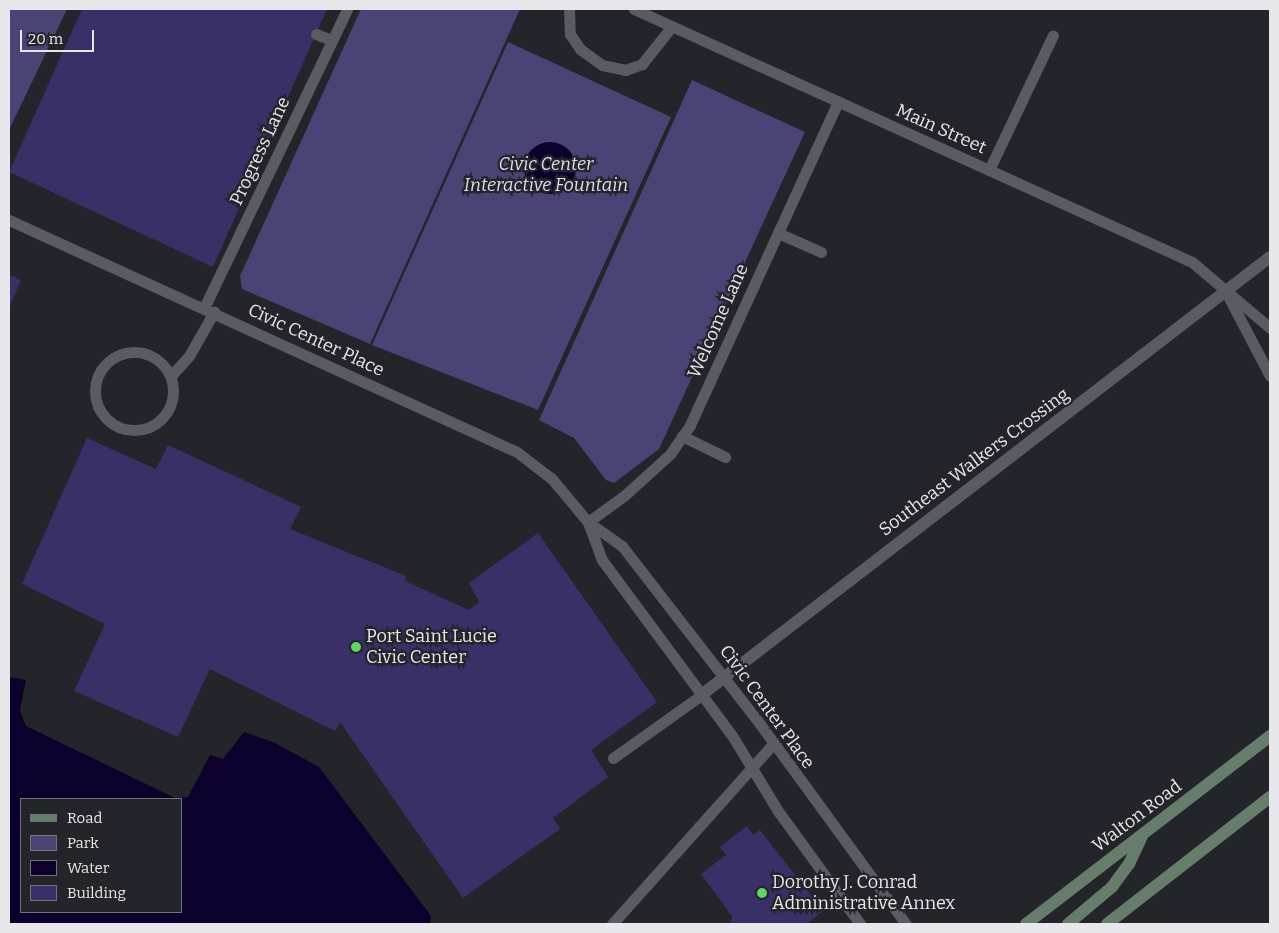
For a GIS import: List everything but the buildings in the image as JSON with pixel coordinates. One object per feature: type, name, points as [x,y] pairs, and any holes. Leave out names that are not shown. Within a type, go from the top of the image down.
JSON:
[{"type":"main road","name":"Walton Road","points":[[1026,924],[1270,736]]},
{"type":"main road","points":[[1107,924],[1270,797]]},
{"type":"main road","points":[[1068,924],[1112,887],[1129,864],[1143,834]]},
{"type":"street","name":"Southeast Walkers Crossing","points":[[700,696],[1270,257]]},
{"type":"lane","name":"Progress Lane","points":[[171,376],[189,356],[209,310],[238,224],[347,9]]},
{"type":"lane","points":[[569,9],[570,34],[580,49],[602,65],[625,70],[642,64],[672,26]]},
{"type":"lane","name":"Main Street","points":[[634,9],[1192,262],[1270,328]]},
{"type":"lane","points":[[316,34],[332,40]]},
{"type":"lane","points":[[989,170],[1053,35]]},
{"type":"lane","name":"Welcome Lane","points":[[588,522],[625,495],[670,454],[682,436],[838,101]]},
{"type":"lane","name":"Civic Center Place","points":[[9,220],[517,452],[552,479],[588,522],[622,546],[724,676],[906,924]]},
{"type":"lane","points":[[778,232],[821,252]]},
{"type":"lane","name":"Main Street","points":[[1226,292],[1270,376]]},
{"type":"lane","points":[[141,352],[153,356],[171,376],[173,402],[158,423],[146,429],[121,429],[101,413],[96,401],[98,376],[115,357],[141,352]]},
{"type":"lane","points":[[682,436],[725,457]]},
{"type":"lane","name":"Civic Center Place","points":[[588,522],[602,560],[700,696],[733,737],[778,811],[860,924]]},
{"type":"lane","points":[[614,758],[700,696]]},
{"type":"lane","points":[[612,924],[750,766],[774,743]]},
{"type":"green space","points":[[9,9],[67,9],[9,130]]},
{"type":"green space","points":[[361,9],[520,9],[370,344],[242,289],[240,276]]},
{"type":"green space","name":"Civic Center Interactive Fountain","points":[[508,42],[671,117],[538,410],[372,345]]},
{"type":"green space","points":[[692,80],[805,132],[659,449],[614,483],[606,480],[574,438],[539,420]]},
{"type":"water","points":[[550,142],[564,146],[572,154],[576,168],[572,182],[564,190],[550,194],[536,190],[528,182],[524,168],[528,154],[536,146]]},
{"type":"water","points":[[9,677],[26,680],[20,710],[26,726],[175,798],[188,797],[210,755],[223,759],[244,732],[275,743],[319,767],[431,916],[430,924],[9,924]]},
{"type":"place","name":"Port Saint Lucie Civic Center","points":[[356,647]]},
{"type":"place","name":"Dorothy J. Conrad Administrative Annex","points":[[762,893]]}]
